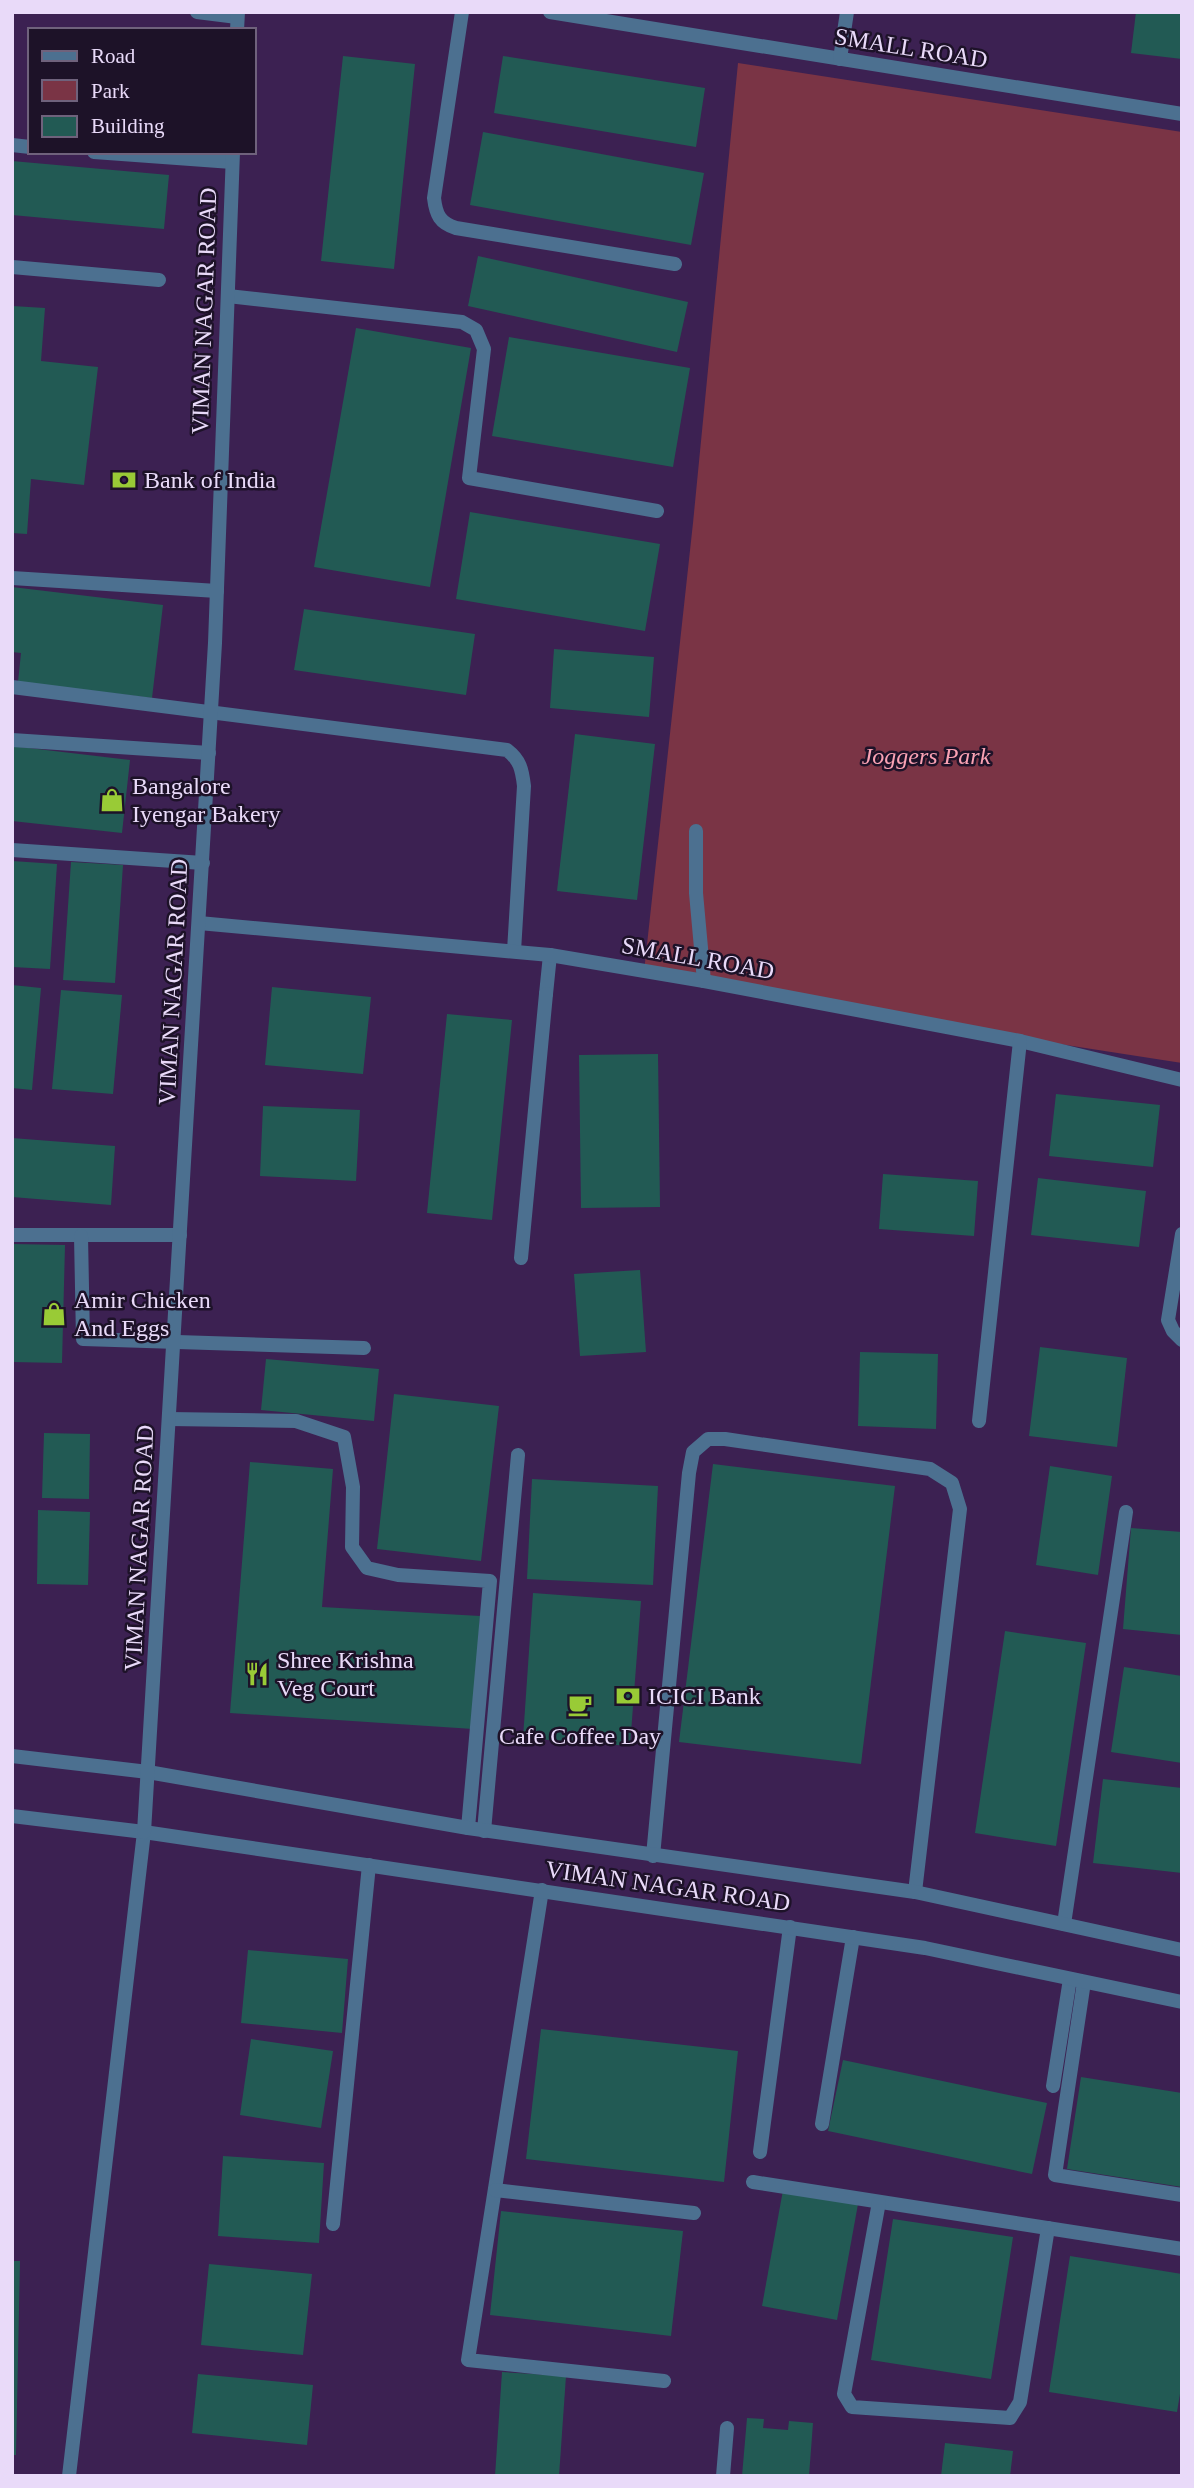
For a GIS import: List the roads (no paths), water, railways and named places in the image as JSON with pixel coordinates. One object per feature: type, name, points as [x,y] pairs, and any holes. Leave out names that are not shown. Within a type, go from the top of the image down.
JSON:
[{"type":"street","points":[[197,12],[237,20]]},
{"type":"street","points":[[462,12],[434,198],[436,213],[444,224],[675,264]]},
{"type":"street","name":"SMALL ROAD","points":[[550,12],[1182,114]]},
{"type":"street","points":[[840,59],[847,12]]},
{"type":"street","points":[[149,154],[232,157]]},
{"type":"street","name":"VIMAN NAGAR ROAD","points":[[144,1832],[209,752],[232,157]]},
{"type":"street","points":[[12,267],[159,280]]},
{"type":"street","points":[[228,296],[462,322],[476,330],[484,349],[469,478],[657,511]]},
{"type":"street","points":[[12,578],[217,591]]},
{"type":"street","points":[[12,687],[507,750],[516,757],[523,770],[524,786],[513,951]]},
{"type":"street","points":[[12,740],[209,752]]},
{"type":"street","points":[[696,831],[696,893],[704,981]]},
{"type":"street","points":[[12,850],[202,863]]},
{"type":"street","name":"SMALL ROAD","points":[[199,923],[550,955],[704,981],[1020,1041],[1182,1080]]},
{"type":"street","points":[[521,1258],[550,955]]},
{"type":"street","points":[[979,1421],[1020,1041]]},
{"type":"street","points":[[1182,1234],[1168,1320],[1172,1331],[1182,1340]]},
{"type":"street","points":[[12,1235],[180,1235]]},
{"type":"street","points":[[81,1236],[83,1339],[364,1348]]},
{"type":"street","points":[[169,1419],[296,1421],[344,1437],[353,1487],[352,1546],[367,1569],[398,1575],[490,1581],[468,1828]]},
{"type":"street","points":[[653,1856],[689,1473],[693,1451],[708,1439],[725,1439],[930,1469],[952,1483],[960,1509],[915,1892]]},
{"type":"street","points":[[484,1830],[518,1455]]},
{"type":"street","points":[[1064,1924],[1126,1512]]},
{"type":"street","name":"VIMAN NAGAR ROAD","points":[[12,1756],[148,1772],[468,1828],[915,1892],[1182,1950]]},
{"type":"street","name":"VIMAN NAGAR ROAD","points":[[12,1816],[144,1832],[925,1948],[1182,2002]]},
{"type":"street","points":[[69,2476],[144,1832]]},
{"type":"street","points":[[333,2224],[369,1865]]},
{"type":"street","points":[[542,1891],[468,2360],[664,2381]]},
{"type":"street","points":[[760,2152],[790,1927]]},
{"type":"street","points":[[822,2124],[853,1937]]},
{"type":"street","points":[[1053,2086],[1077,1980]]},
{"type":"street","points":[[1077,1980],[1055,2175],[1182,2195]]},
{"type":"street","points":[[753,2182],[1182,2249]]},
{"type":"street","points":[[495,2190],[694,2213]]},
{"type":"street","points":[[879,2202],[844,2394],[852,2407],[1010,2418],[1020,2402],[1048,2228]]},
{"type":"street","points":[[723,2476],[727,2428]]},
{"type":"place","name":"Bank of India","points":[[124,480]]},
{"type":"place","name":"Bangalore Iyengar Bakery","points":[[112,800]]},
{"type":"place","name":"Amir Chicken And Eggs","points":[[54,1314]]},
{"type":"place","name":"Shree Krishna Veg Court","points":[[257,1674]]},
{"type":"place","name":"ICICI Bank","points":[[628,1696]]},
{"type":"place","name":"Cafe Coffee Day","points":[[580,1705]]},
{"type":"park label","name":"Joggers Park","points":[[926,756]]}]
